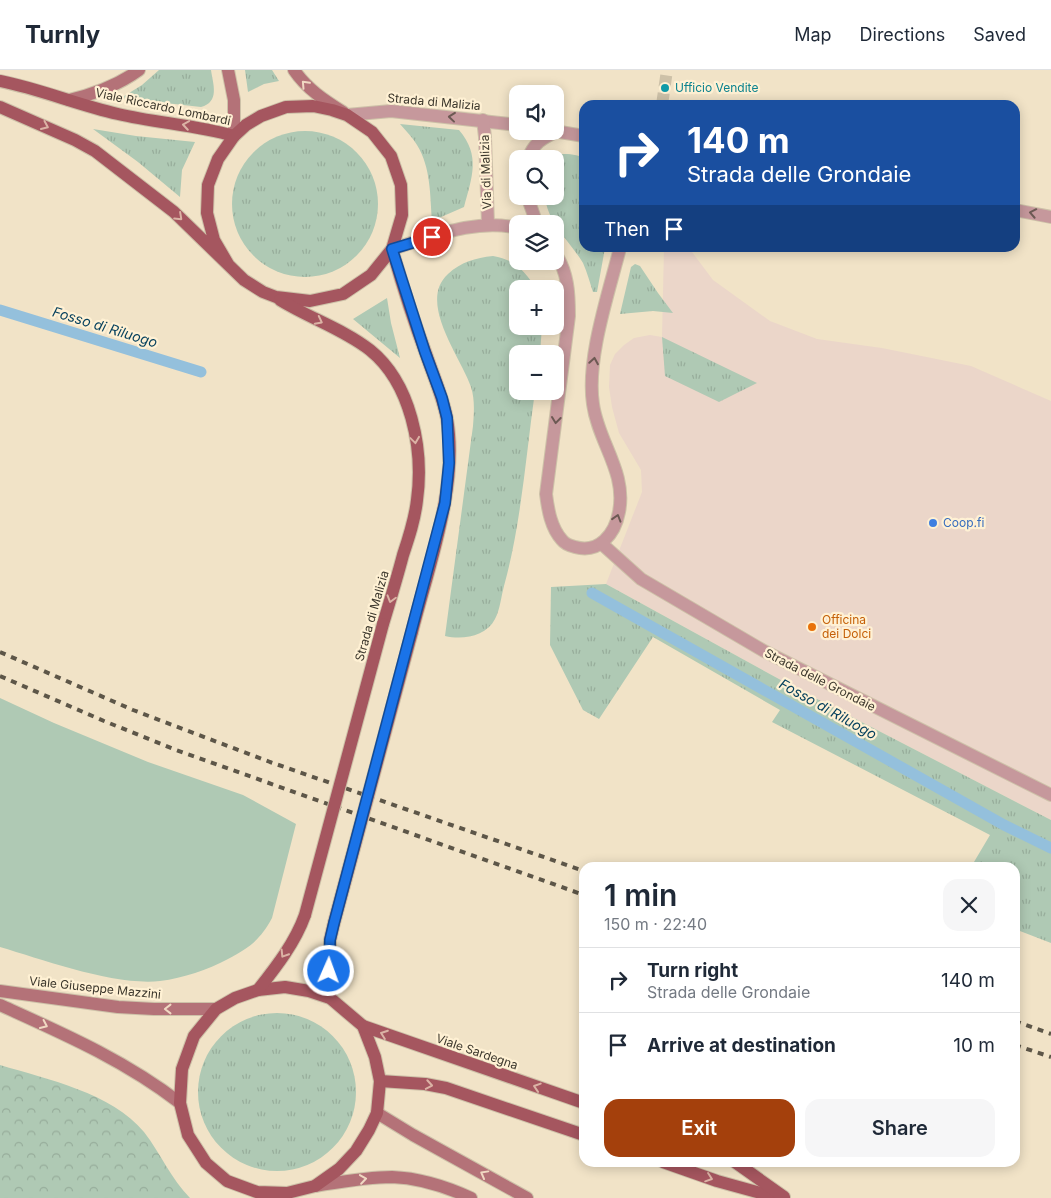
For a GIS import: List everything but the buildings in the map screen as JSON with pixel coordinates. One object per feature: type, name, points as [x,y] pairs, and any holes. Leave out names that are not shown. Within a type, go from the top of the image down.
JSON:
[{"type":"main road","points":[[69,100],[108,88],[139,70]]},
{"type":"main road","points":[[228,70],[234,100],[234,136]]},
{"type":"main road","points":[[294,70],[315,93],[347,115]]},
{"type":"main road","name":"Viale Riccardo Lombardi","points":[[0,82],[25,86],[144,120],[208,129],[234,136]]},
{"type":"main road","name":"Viale Riccardo Lombardi","points":[[0,107],[75,140],[95,151],[174,212],[244,280],[263,292],[276,297],[310,301],[343,294],[371,275],[392,249],[402,215],[402,185],[391,156],[372,132],[347,115],[313,106],[286,107],[261,116],[246,125],[234,136],[218,159],[208,185],[207,213],[214,240],[228,264]]},
{"type":"main road","points":[[330,998],[330,940],[445,503],[449,463],[448,426],[442,398],[392,249]]},
{"type":"main road","name":"Strada di Malizia","points":[[258,990],[281,960],[298,932],[305,915],[383,624],[414,520],[418,499],[418,461],[410,413],[401,391],[390,372],[370,351],[349,336],[298,311],[276,297]]},
{"type":"main road","name":"Viale Giuseppe Mazzini","points":[[315,1186],[339,1169],[356,1151],[369,1130],[376,1113],[380,1081],[376,1057],[362,1026],[330,998],[309,991],[285,987],[258,990],[235,998],[216,1009],[194,1036],[182,1068],[180,1103],[188,1135],[206,1163],[227,1181],[257,1192],[287,1192],[315,1186],[394,1177],[431,1183],[471,1198]]},
{"type":"main road","name":"Viale Giuseppe Mazzini","points":[[0,991],[118,1007],[216,1009]]},
{"type":"main road","points":[[0,1005],[120,1062],[152,1081],[180,1103]]},
{"type":"main road","name":"Viale Sardegna","points":[[362,1026],[579,1101]]},
{"type":"main road","points":[[380,1081],[425,1084],[446,1088],[579,1133]]},
{"type":"main road","points":[[376,1113],[527,1198]]},
{"type":"main road","points":[[677,1167],[717,1181],[779,1198]]},
{"type":"main road","points":[[742,1167],[786,1198]]},
{"type":"street","name":"Strada di Malizia","points":[[347,115],[391,111],[509,124]]},
{"type":"street","name":"Via di Malizia","points":[[482,120],[485,137],[488,224]]},
{"type":"street","points":[[564,133],[579,135]]},
{"type":"street","points":[[532,150],[540,140]]},
{"type":"street","points":[[1020,211],[1051,217]]},
{"type":"street","points":[[392,249],[458,229],[488,224],[509,227]]},
{"type":"street","points":[[564,270],[569,296],[569,316],[546,494],[547,505],[553,524],[563,541],[578,548],[586,549],[595,548],[602,544],[614,529],[619,513],[620,492],[617,470],[595,416],[591,389],[592,371],[601,322],[619,252]]},
{"type":"street","name":"Strada delle Grondaie","points":[[602,544],[642,579],[764,651],[1051,795]]},
{"type":"shaded area","points":[[664,252],[692,252],[713,280],[770,321],[817,339],[882,348],[971,366],[1051,401],[1051,820],[790,685],[606,584],[642,492],[641,470],[619,433],[612,407],[609,387],[610,365],[615,354],[634,338],[650,335],[662,337]]},
{"type":"green space","points":[[159,70],[211,70],[214,92],[211,101],[201,107],[121,98],[142,85]]},
{"type":"green space","points":[[245,70],[272,70],[279,81],[264,84],[248,92]]},
{"type":"green space","points":[[400,124],[459,130],[470,149],[473,167],[464,207],[432,221],[429,182],[425,163],[415,142]]},
{"type":"green space","points":[[93,129],[136,136],[195,142],[182,170],[180,197],[138,162]]},
{"type":"green space","points":[[305,131],[333,136],[357,152],[373,176],[378,204],[373,232],[357,256],[333,272],[305,277],[277,272],[253,256],[237,232],[232,204],[237,176],[253,152],[277,136]]},
{"type":"green space","points":[[564,154],[579,156],[579,252],[604,252],[597,292],[593,292],[583,263],[564,236],[564,215],[550,215],[547,206],[564,205]]},
{"type":"green space","points":[[493,256],[509,261],[509,270],[521,270],[530,280],[509,280],[509,335],[541,335],[541,345],[509,345],[509,400],[534,400],[515,539],[498,612],[486,630],[473,636],[459,638],[445,636],[473,426],[474,406],[471,387],[444,330],[437,299],[440,286],[448,274],[458,266],[480,258]]},
{"type":"green space","points":[[635,264],[640,266],[673,313],[653,311],[620,314],[631,267]]},
{"type":"green space","points":[[387,298],[391,323],[400,358],[353,319]]},
{"type":"green space","points":[[662,337],[757,383],[719,402],[665,376]]},
{"type":"green space","points":[[606,584],[790,685],[1051,820],[1051,943],[1020,931],[1020,862],[974,862],[990,835],[772,722],[780,710],[653,637],[599,719],[583,710],[550,645],[551,587]]},
{"type":"green space","points":[[0,698],[54,723],[148,762],[243,795],[296,824],[272,918],[259,937],[242,951],[212,967],[169,980],[142,982],[122,980],[80,971],[0,947]]},
{"type":"green space","points":[[277,1013],[307,1019],[333,1036],[350,1062],[356,1092],[350,1122],[333,1148],[307,1165],[277,1171],[247,1165],[221,1148],[204,1122],[198,1092],[204,1062],[221,1036],[247,1019]]},
{"type":"green space","points":[[0,1065],[78,1089],[97,1097],[131,1118],[144,1132],[177,1183],[190,1198],[0,1198]]},
{"type":"waterway","name":"Fosso di Riluogo","points":[[0,310],[201,372]]},
{"type":"waterway","name":"Fosso di Riluogo","points":[[592,593],[1004,825],[1051,848]]},
{"type":"tunnel","points":[[663,100],[667,70]]},
{"type":"railway","points":[[0,652],[133,710],[270,762],[579,869]]},
{"type":"railway","points":[[0,676],[176,750],[579,893]]},
{"type":"railway","points":[[1020,1023],[1051,1034]]},
{"type":"railway","points":[[1020,1047],[1051,1057]]},
{"type":"place","name":"Ufficio Vendite","points":[[665,88]]},
{"type":"place","name":"Coop.fi","points":[[933,523]]},
{"type":"place","name":"Officina dei Dolci","points":[[812,627]]},
{"type":"route","points":[[329,971],[330,940],[334,923],[412,632],[447,491],[449,463],[447,418],[392,249],[432,237]]}]
